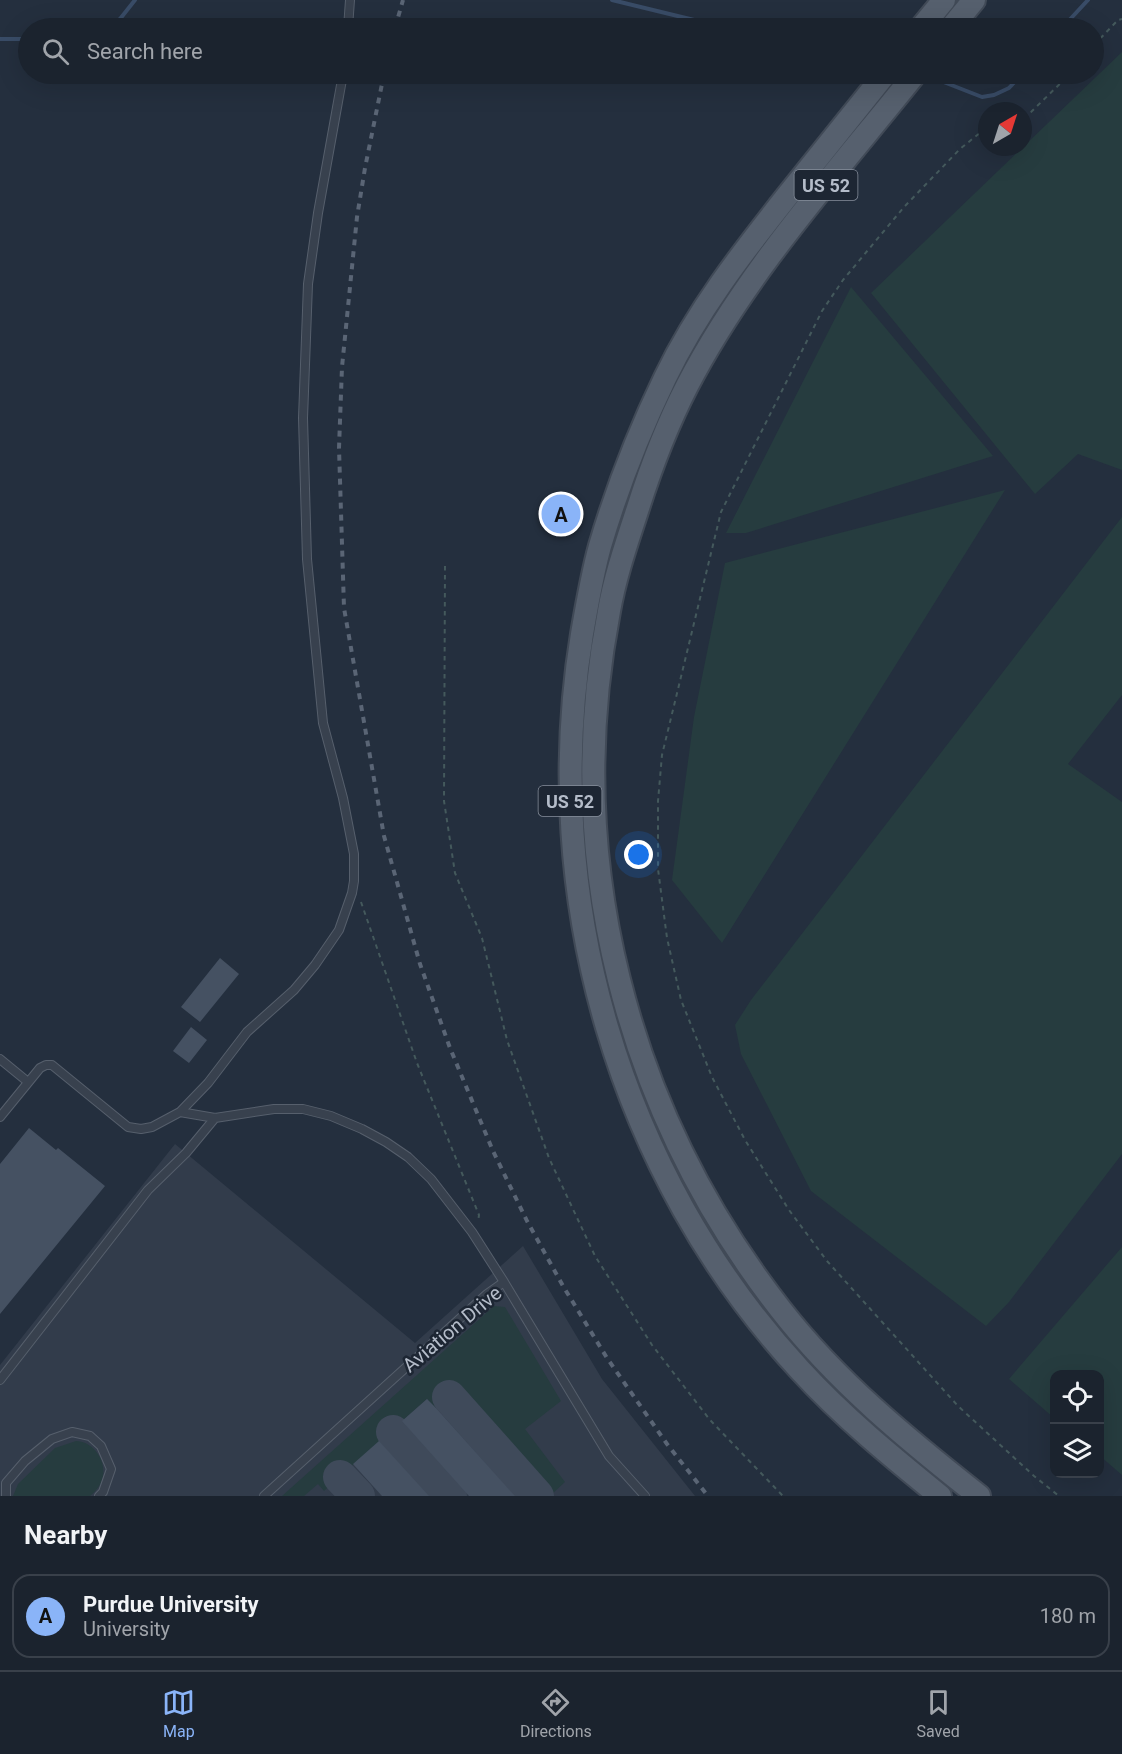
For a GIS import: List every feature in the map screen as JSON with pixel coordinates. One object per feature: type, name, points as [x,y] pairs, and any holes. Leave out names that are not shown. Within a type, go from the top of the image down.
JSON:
[{"type":"main road","points":[[929,18],[944,0]]},
{"type":"main road","points":[[959,18],[974,0]]},
{"type":"main road","name":"US 52","points":[[877,84],[719,284],[682,345],[631,453],[600,546],[588,603],[578,664],[573,717],[570,799],[575,870],[585,937],[602,1010],[622,1074],[649,1140],[681,1205],[722,1270],[761,1324],[800,1370],[879,1446],[940,1496]]},
{"type":"main road","name":"US 52","points":[[907,84],[791,229],[740,297],[686,389],[652,465],[623,553],[609,610],[600,670],[594,736],[594,806],[599,874],[609,939],[625,1006],[644,1066],[661,1108],[702,1192],[740,1256],[817,1353],[895,1428],[979,1496]]},
{"type":"lane","points":[[349,18],[350,0]]},
{"type":"lane","points":[[0,1117],[40,1068],[46,1065],[52,1065],[128,1127],[141,1130],[152,1127],[180,1112],[208,1083],[247,1032],[294,990],[315,964],[339,930],[352,893],[354,854],[343,798],[323,723],[307,559],[303,418],[308,284],[341,84]]},
{"type":"lane","points":[[0,1059],[28,1082]]},
{"type":"lane","points":[[180,1112],[215,1118],[274,1109],[303,1109],[331,1116],[362,1129],[408,1157],[430,1179],[472,1232],[504,1282]]},
{"type":"lane","points":[[0,1380],[148,1190],[186,1153],[215,1118]]},
{"type":"lane","name":"Aviation Drive","points":[[264,1496],[487,1294],[504,1282],[609,1456],[645,1496]]},
{"type":"lane","points":[[6,1496],[6,1483],[25,1461],[52,1439],[72,1432],[90,1436],[101,1446],[111,1469],[104,1492],[99,1496]]},
{"type":"path","points":[[1104,35],[1118,20],[1122,19]]},
{"type":"path","points":[[1032,111],[1060,84]]},
{"type":"path","points":[[978,134],[960,149],[912,199],[843,280],[822,312],[721,512],[662,755],[658,801],[658,869],[667,938],[681,1000],[712,1077],[745,1140],[789,1210],[827,1261],[958,1406],[1059,1496]]},
{"type":"path","points":[[445,566],[444,801],[455,873],[482,938],[507,1040],[549,1158],[595,1256],[652,1345],[710,1420],[783,1496]]},
{"type":"path","points":[[352,893],[360,899],[417,1063],[479,1215],[479,1221],[472,1232]]},
{"type":"shaded area","points":[[175,1144],[415,1343],[523,1246],[602,1379],[695,1496],[0,1496],[0,1365]]},
{"type":"green space","points":[[1122,52],[1122,470],[1078,454],[1035,494],[871,293],[1014,156],[1032,156],[1032,138],[1089,84],[1104,84],[1104,69]]},
{"type":"green space","points":[[851,287],[993,456],[746,533],[726,533]]},
{"type":"green space","points":[[1005,490],[722,943],[672,880],[694,717],[725,563]]},
{"type":"green space","points":[[1122,517],[1122,695],[1068,764],[1122,802],[1122,1154],[1009,1302],[986,1326],[811,1191],[741,1054],[735,1025],[751,1000]]},
{"type":"green space","points":[[1122,1247],[1122,1475],[1104,1459],[1104,1370],[1050,1370],[1050,1415],[1009,1379]]},
{"type":"green space","points":[[494,1306],[505,1307],[561,1401],[525,1429],[565,1482],[551,1495],[544,1492],[453,1393],[436,1408],[427,1399],[324,1491],[318,1484],[304,1496],[282,1496]]},
{"type":"green space","points":[[76,1441],[87,1444],[97,1452],[102,1463],[101,1482],[90,1496],[13,1496],[18,1484],[55,1448]]},
{"type":"building","points":[[220,958],[239,974],[200,1022],[181,1007]]},
{"type":"building","points":[[191,1027],[207,1040],[189,1063],[173,1051]]},
{"type":"building","points":[[29,1128],[105,1186],[0,1314],[0,1164]]},
{"type":"building","points":[[427,1399],[515,1496],[469,1496],[402,1421]]},
{"type":"building","points":[[379,1441],[429,1496],[382,1496],[353,1464]]},
{"type":"waterway","points":[[121,18],[135,0]]},
{"type":"waterway","points":[[612,0],[686,18]]},
{"type":"waterway","points":[[1071,18],[1088,0]]},
{"type":"waterway","points":[[0,39],[18,39]]},
{"type":"waterway","points":[[949,84],[982,97],[994,95],[1013,84]]},
{"type":"taxiway","points":[[449,1397],[537,1496]]},
{"type":"taxiway","points":[[393,1432],[450,1496]]},
{"type":"taxiway","points":[[340,1477],[358,1496]]},
{"type":"railway","points":[[398,18],[403,0]]},
{"type":"railway","points":[[382,84],[357,217],[342,367],[339,448],[344,608],[384,836],[420,964],[450,1048],[493,1151],[527,1221],[607,1358],[667,1444],[708,1496]]},
{"type":"place","name":"Purdue University","points":[[561,514]]}]
